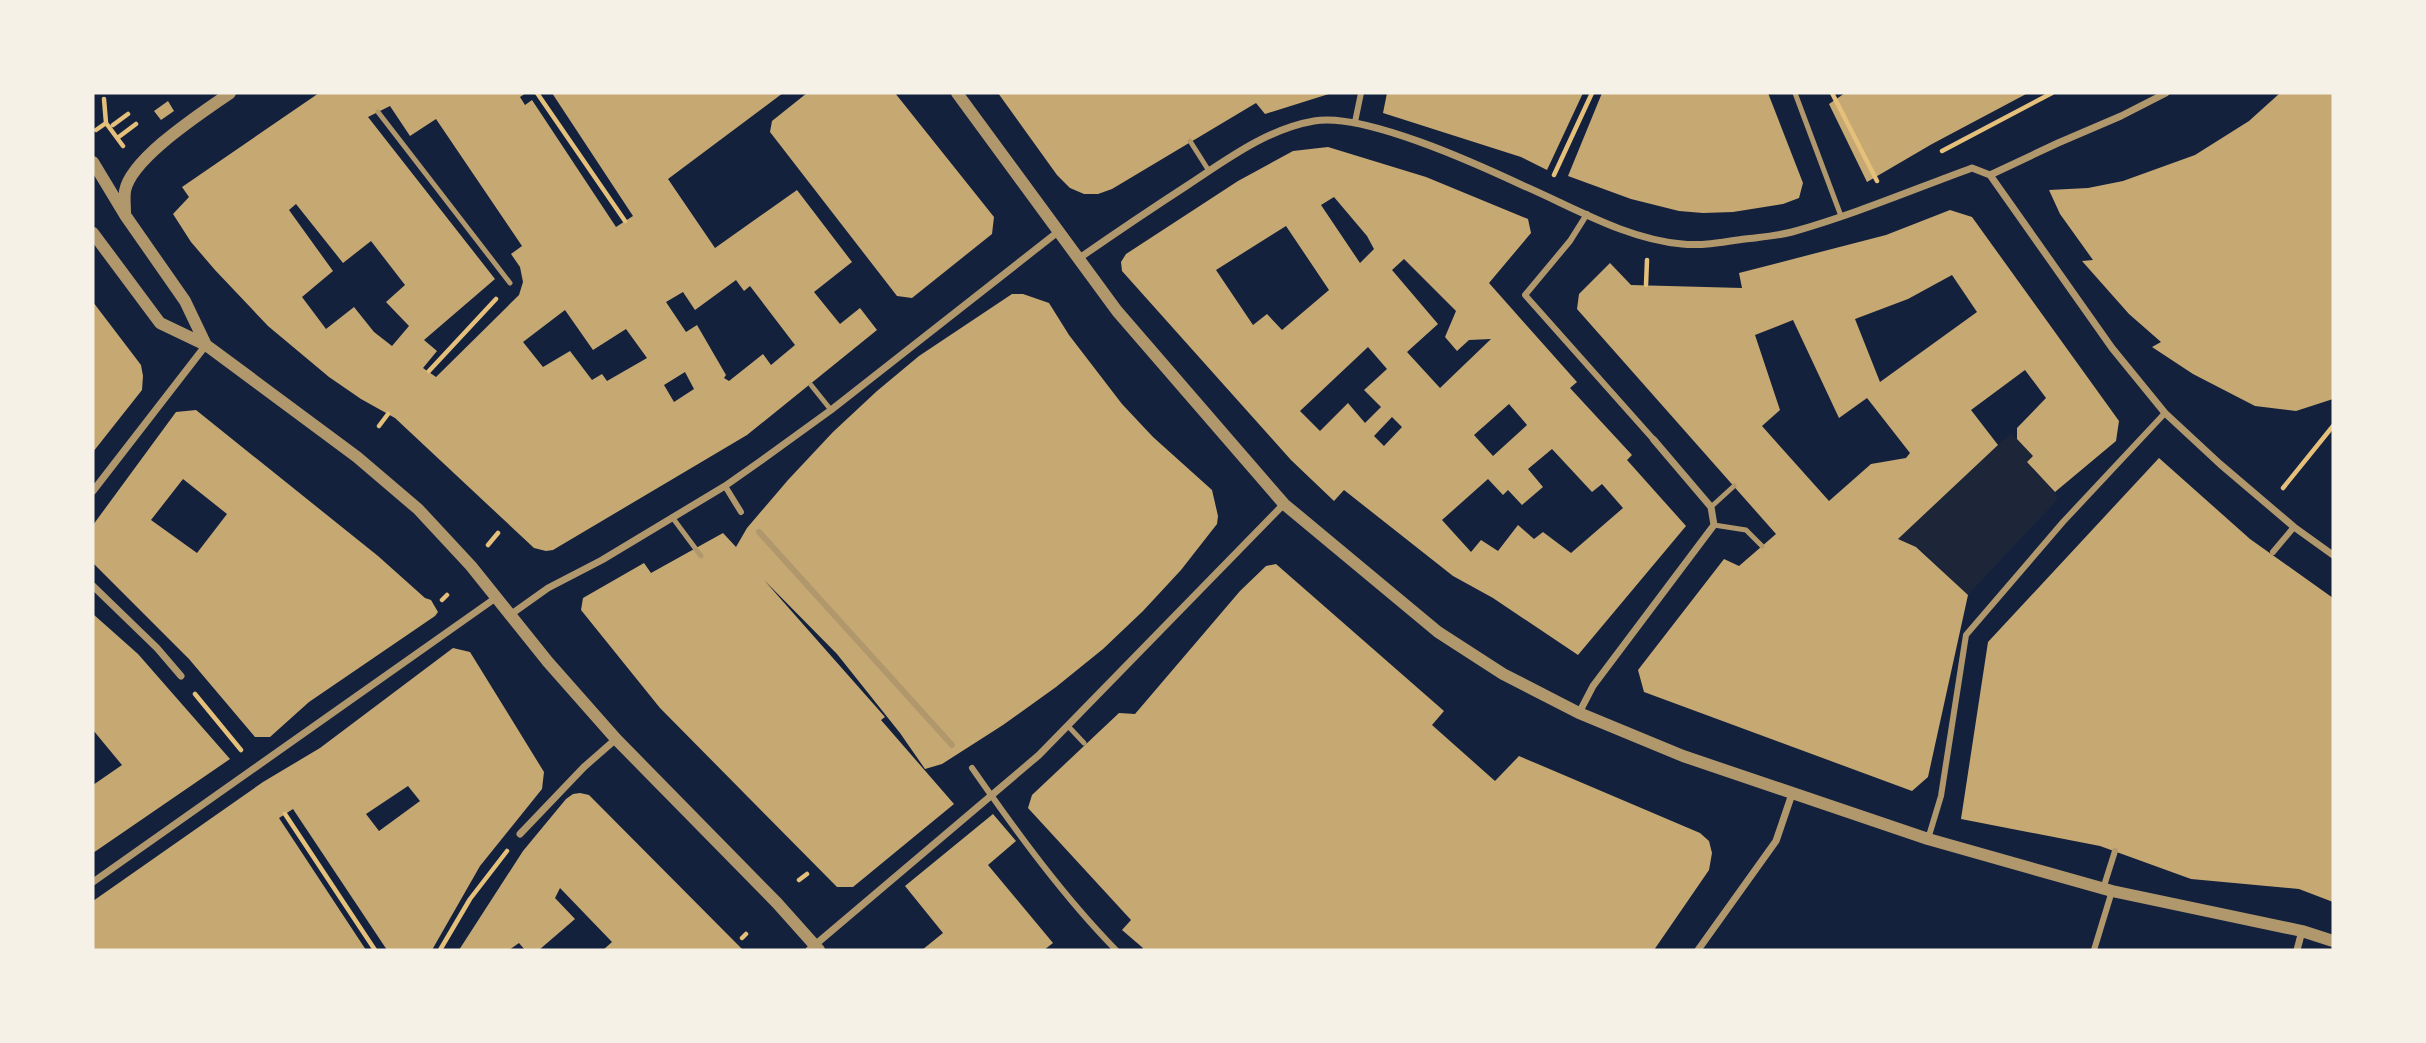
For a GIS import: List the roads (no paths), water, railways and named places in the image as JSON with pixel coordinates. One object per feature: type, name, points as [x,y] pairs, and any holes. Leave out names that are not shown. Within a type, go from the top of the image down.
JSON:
[{"type":"street","points":[[125,215],[125,188],[139,166],[162,143],[230,93]]},
{"type":"street","points":[[957,93],[1132,329],[1284,504],[1438,632],[1503,674],[1579,713],[1683,756],[1928,839],[2108,890],[2302,931],[2333,941]]},
{"type":"street","points":[[1355,122],[1361,93]]},
{"type":"street","points":[[1990,175],[2166,93]]},
{"type":"street","points":[[1078,259],[1209,171],[1271,134],[1315,120],[1355,122],[1427,145],[1647,239],[1684,244],[1726,242],[1790,232],[1972,168],[1990,175],[2112,348],[2165,413],[2294,527],[2333,555]]},
{"type":"street","points":[[93,162],[125,215],[185,302],[206,345]]},
{"type":"street","points":[[1579,713],[1593,686],[1714,525],[1711,507],[1525,295],[1570,241],[1587,214]]},
{"type":"street","points":[[510,615],[548,588],[602,560],[725,486],[831,410],[1059,231]]},
{"type":"street","points":[[93,233],[160,323],[206,345],[357,457],[418,509],[471,566],[616,739],[777,903],[814,949],[992,796],[1068,726],[1284,504]]},
{"type":"street","points":[[93,491],[206,345]]},
{"type":"street","points":[[1928,839],[1941,796],[1966,635],[2063,522],[2165,413]]},
{"type":"street","points":[[725,486],[741,512]]},
{"type":"street","points":[[2273,552],[2294,527]]},
{"type":"street","points":[[759,532],[952,745]]},
{"type":"street","points":[[93,586],[157,648],[181,676]]},
{"type":"street","points":[[93,882],[496,597]]},
{"type":"street","points":[[520,834],[584,767],[616,739]]},
{"type":"street","points":[[972,768],[1090,922],[1116,950]]},
{"type":"street","points":[[1698,950],[1776,841],[1792,794]]},
{"type":"street","points":[[2094,950],[2115,851]]},
{"type":"street","points":[[2297,950],[2302,931]]},
{"type":"lane","points":[[1796,93],[1840,216]]},
{"type":"lane","points":[[378,112],[510,283]]},
{"type":"lane","points":[[1190,141],[1209,171]]},
{"type":"lane","points":[[811,385],[831,410]]},
{"type":"lane","points":[[1711,507],[1734,486]]},
{"type":"lane","points":[[672,517],[701,556]]},
{"type":"lane","points":[[1714,525],[1746,530],[1762,546]]},
{"type":"lane","points":[[1068,726],[1084,743]]}]
